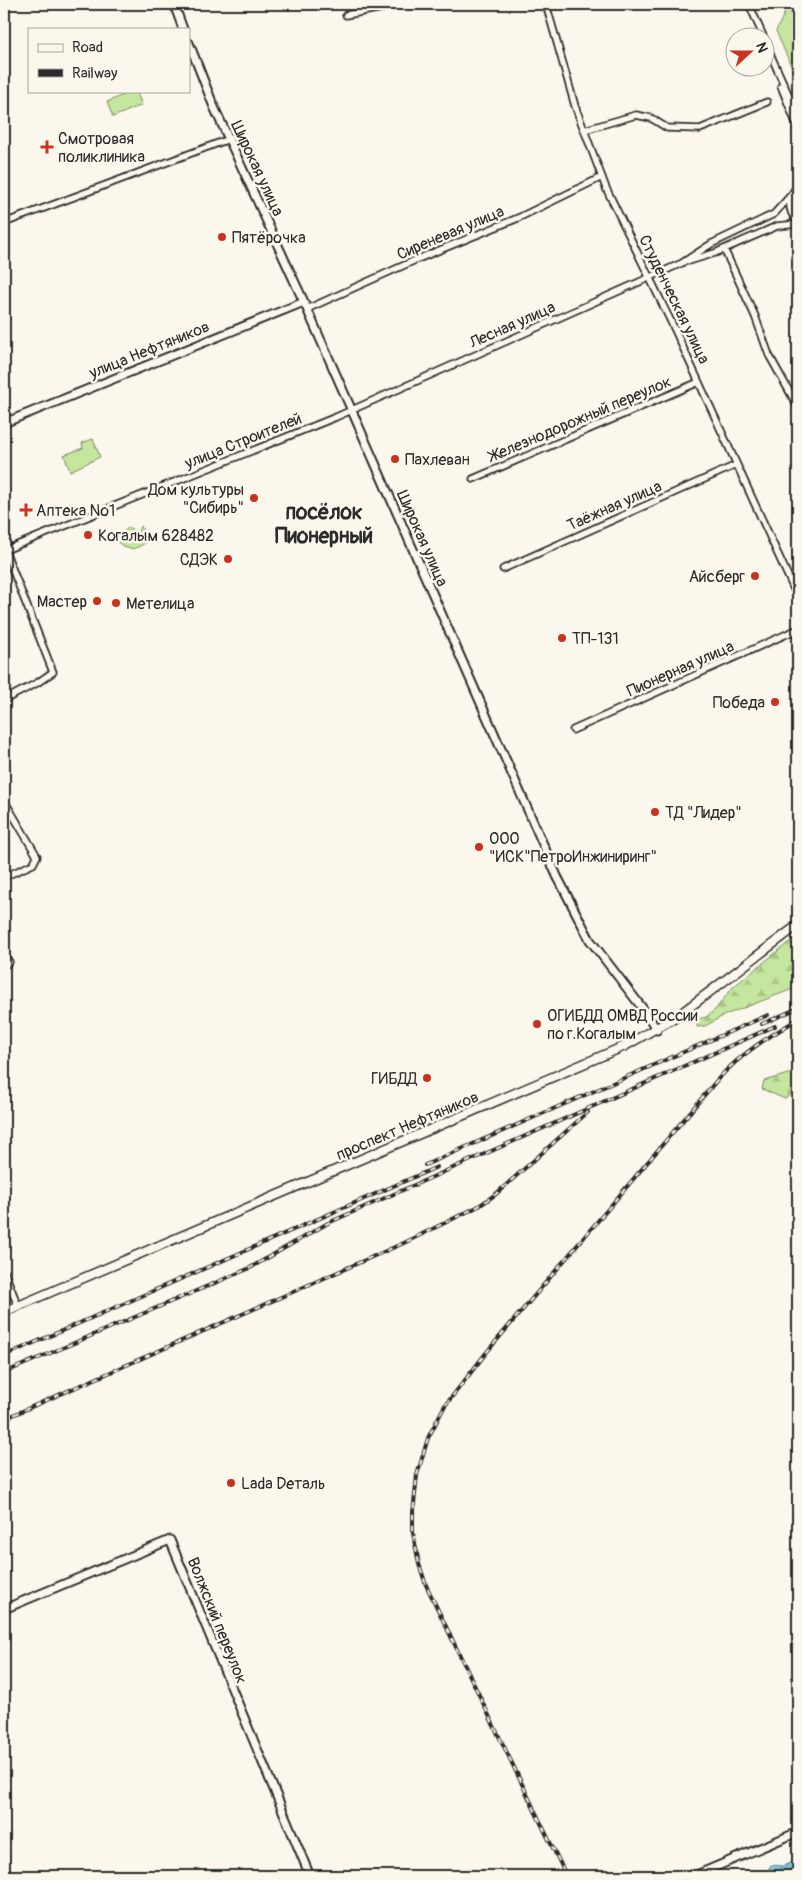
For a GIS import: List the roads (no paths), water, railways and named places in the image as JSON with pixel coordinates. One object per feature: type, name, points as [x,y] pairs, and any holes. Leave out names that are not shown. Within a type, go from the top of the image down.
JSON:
[{"type":"main road","name":"проспект Нефтяников","points":[[4,1312],[593,1060],[657,1030],[690,1008],[798,925]]},
{"type":"street","points":[[174,4],[183,28]]},
{"type":"street","points":[[346,15],[403,4]]},
{"type":"street","name":"Студенческая улица","points":[[546,4],[562,63],[602,177],[798,598]]},
{"type":"street","points":[[749,4],[760,28]]},
{"type":"street","name":"Широкая улица","points":[[190,45],[229,139],[306,305],[571,906],[594,945],[643,1008],[657,1030]]},
{"type":"street","points":[[774,62],[798,116]]},
{"type":"street","points":[[774,64],[784,96],[798,128]]},
{"type":"street","points":[[584,130],[636,115],[651,118],[666,128],[700,129],[767,102]]},
{"type":"street","points":[[4,223],[229,139]]},
{"type":"street","name":"Сиреневая улица","points":[[306,305],[527,214],[602,177]]},
{"type":"street","name":"Лесная улица","points":[[682,263],[711,244],[774,214],[798,185]]},
{"type":"street","points":[[792,193],[790,209],[798,223]]},
{"type":"street","name":"Лесная улица","points":[[352,410],[682,263],[724,249],[777,226],[798,223]]},
{"type":"street","points":[[724,249],[755,316],[769,355],[798,407]]},
{"type":"street","name":"улица Нефтяников","points":[[4,423],[306,305]]},
{"type":"street","name":"Железнодорожный переулок","points":[[472,479],[699,382]]},
{"type":"street","name":"улица Строителей","points":[[4,549],[352,410]]},
{"type":"street","name":"Таёжная улица","points":[[503,569],[736,465]]},
{"type":"street","points":[[4,549],[53,672],[37,683],[4,700]]},
{"type":"street","name":"Пионерная улица","points":[[573,730],[798,629]]},
{"type":"street","points":[[4,800],[37,856],[32,864],[4,877]]},
{"type":"street","points":[[4,954],[9,962],[4,966]]},
{"type":"street","points":[[4,1271],[18,1306]]},
{"type":"street","name":"Волжский переулок","points":[[4,1608],[170,1540],[310,1876]]},
{"type":"street","points":[[694,1876],[798,1832]]},
{"type":"water","points":[[798,1850],[798,1876],[765,1876],[771,1865],[783,1866],[791,1863]]},
{"type":"railway","points":[[762,1024],[798,1008]]},
{"type":"railway","points":[[425,1165],[768,1015]]},
{"type":"railway","points":[[564,1871],[426,1585],[419,1564],[413,1533],[417,1475],[428,1438],[444,1407],[486,1353],[718,1079],[746,1053],[798,1019]]},
{"type":"railway","points":[[6,1372],[250,1268],[328,1223],[775,1026]]},
{"type":"railway","points":[[4,1419],[406,1242],[479,1206],[496,1194],[588,1112]]},
{"type":"railway","points":[[4,1356],[437,1167]]},
{"type":"place","name":"Смотровая поликлиника","points":[[47,147]]},
{"type":"place","name":"Пятёрочка","points":[[222,237]]},
{"type":"place","name":"Пахлеван","points":[[395,459]]},
{"type":"place","name":"Дом культуры \"Сибирь\"","points":[[254,498]]},
{"type":"place","name":"Аптека №1","points":[[26,510]]},
{"type":"place","name":"Когалым 628482","points":[[88,535]]},
{"type":"place","name":"СДЭК","points":[[228,559]]},
{"type":"place","name":"Айсберг","points":[[755,576]]},
{"type":"place","name":"Мастер","points":[[97,601]]},
{"type":"place","name":"Метелица","points":[[116,603]]},
{"type":"place","name":"ТП-131","points":[[562,638]]},
{"type":"place","name":"Победа","points":[[775,702]]},
{"type":"place","name":"ТД \"Лидер\"","points":[[655,812]]},
{"type":"place","name":"ООО \"ИСК\"ПетроИнжиниринг\"","points":[[479,847]]},
{"type":"place","name":"ОГИБДД ОМВД России по г.Когалым","points":[[537,1024]]},
{"type":"place","name":"ГИБДД","points":[[427,1078]]},
{"type":"place","name":"Lada Dеталь","points":[[231,1483]]},
{"type":"district","name":"посёлок Пионерный","points":[[324,524]]}]
